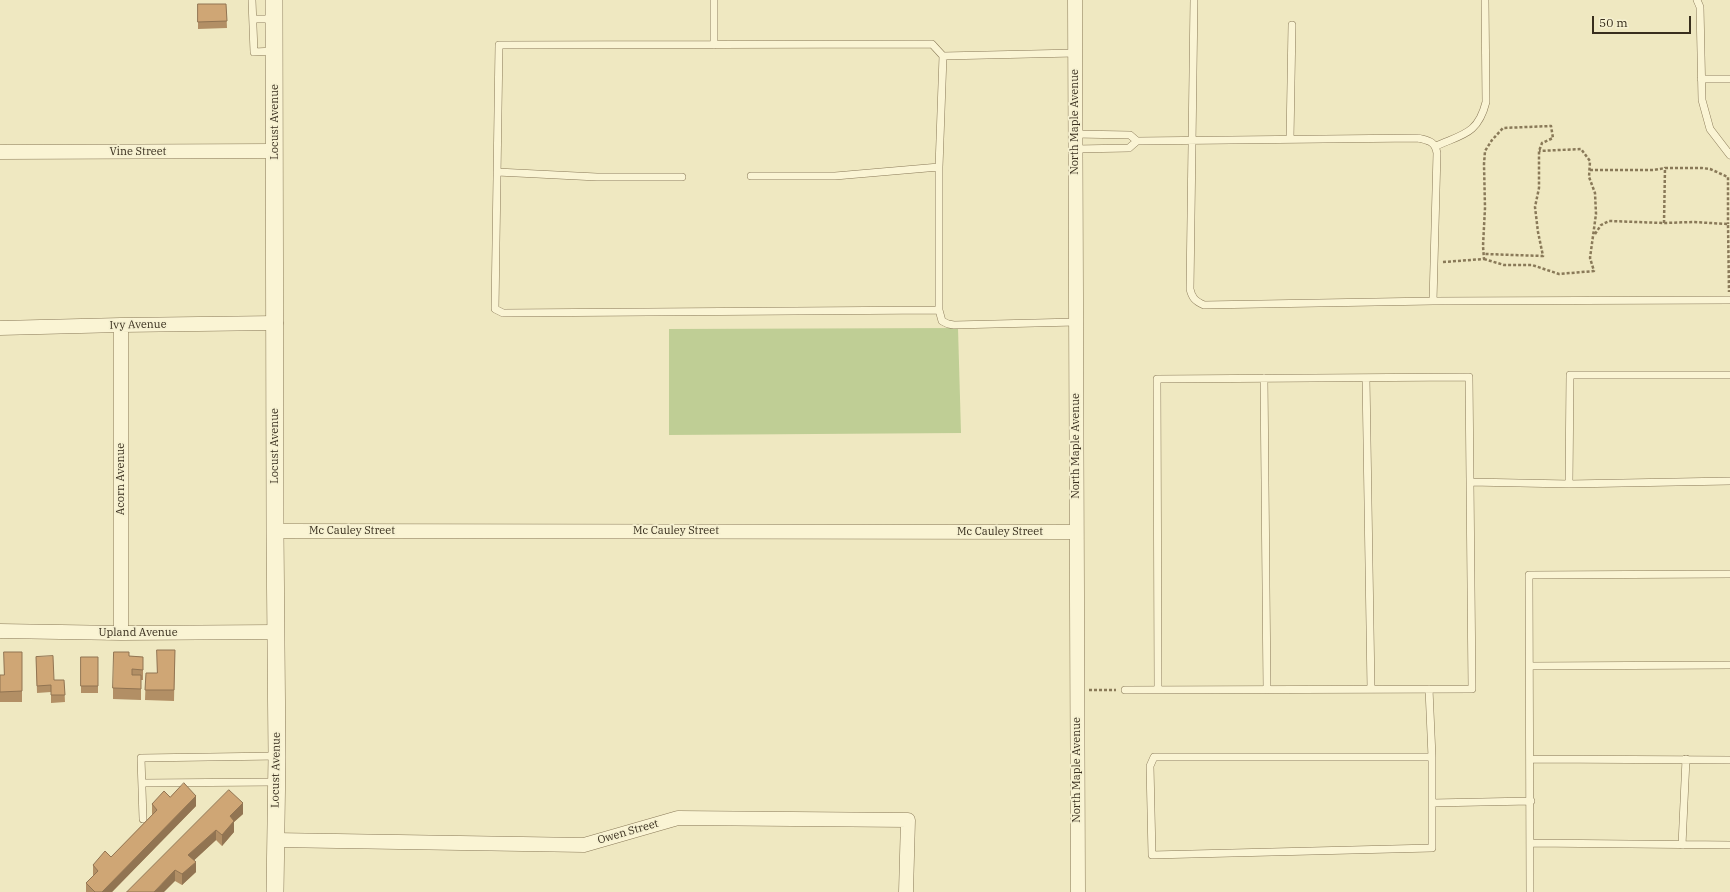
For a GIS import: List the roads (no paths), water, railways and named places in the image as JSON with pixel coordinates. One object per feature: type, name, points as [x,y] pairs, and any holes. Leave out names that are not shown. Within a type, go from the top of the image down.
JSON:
[{"type":"street","name":"Locust Avenue","points":[[274,0],[277,756],[275,892]]},
{"type":"street","name":"North Maple Avenue","points":[[1075,0],[1078,892]]},
{"type":"street","name":"Vine Street","points":[[0,152],[275,151]]},
{"type":"street","name":"Ivy Avenue","points":[[0,328],[276,323]]},
{"type":"street","name":"Acorn Avenue","points":[[121,325],[121,633]]},
{"type":"street","name":"Mc Cauley Street","points":[[275,531],[1076,532]]},
{"type":"street","name":"Upland Avenue","points":[[0,631],[121,633],[276,632]]},
{"type":"street","name":"Owen Street","points":[[275,840],[584,845],[678,818],[908,820],[906,892]]},
{"type":"lane","points":[[252,0],[254,52],[275,51]]},
{"type":"lane","points":[[714,0],[714,45]]},
{"type":"lane","points":[[1194,0],[1190,289],[1192,297],[1196,302],[1204,305],[1433,301],[1729,300]]},
{"type":"lane","points":[[1436,146],[1473,129],[1482,116],[1486,102],[1485,0]]},
{"type":"lane","points":[[1697,0],[1700,7],[1702,100],[1710,129],[1730,155]]},
{"type":"lane","points":[[253,19],[274,18]]},
{"type":"lane","points":[[1290,139],[1292,25]]},
{"type":"lane","points":[[939,310],[503,313],[494,309],[499,45],[932,44],[943,56],[939,167],[939,310],[942,321],[948,324],[1076,322]]},
{"type":"lane","points":[[943,56],[1075,53]]},
{"type":"lane","points":[[1702,79],[1730,79]]},
{"type":"lane","points":[[1075,134],[1130,135],[1137,141]]},
{"type":"lane","points":[[1108,135],[1108,148]]},
{"type":"lane","points":[[1076,148],[1129,148],[1137,141],[1193,140],[1418,138],[1433,142],[1436,146],[1437,153],[1433,301]]},
{"type":"lane","points":[[751,176],[835,176],[939,167]]},
{"type":"lane","points":[[497,172],[597,177],[682,176]]},
{"type":"lane","points":[[1569,484],[1570,375],[1730,375]]},
{"type":"lane","points":[[1125,690],[1158,690],[1267,690],[1472,689],[1469,376],[1157,379],[1158,690]]},
{"type":"lane","points":[[1264,378],[1267,690]]},
{"type":"lane","points":[[1366,378],[1371,689]]},
{"type":"lane","points":[[1470,482],[1569,484],[1730,481]]},
{"type":"lane","points":[[1530,892],[1529,575],[1730,574]]},
{"type":"lane","points":[[1530,666],[1730,665]]},
{"type":"lane","points":[[1429,689],[1432,758],[1432,848],[1152,855],[1150,766],[1154,757],[1432,758]]},
{"type":"lane","points":[[143,819],[141,758],[277,756]]},
{"type":"lane","points":[[1530,759],[1730,760]]},
{"type":"lane","points":[[1682,845],[1686,760]]},
{"type":"lane","points":[[142,783],[276,782]]},
{"type":"lane","points":[[1432,803],[1530,801]]},
{"type":"lane","points":[[1530,843],[1730,845]]}]
